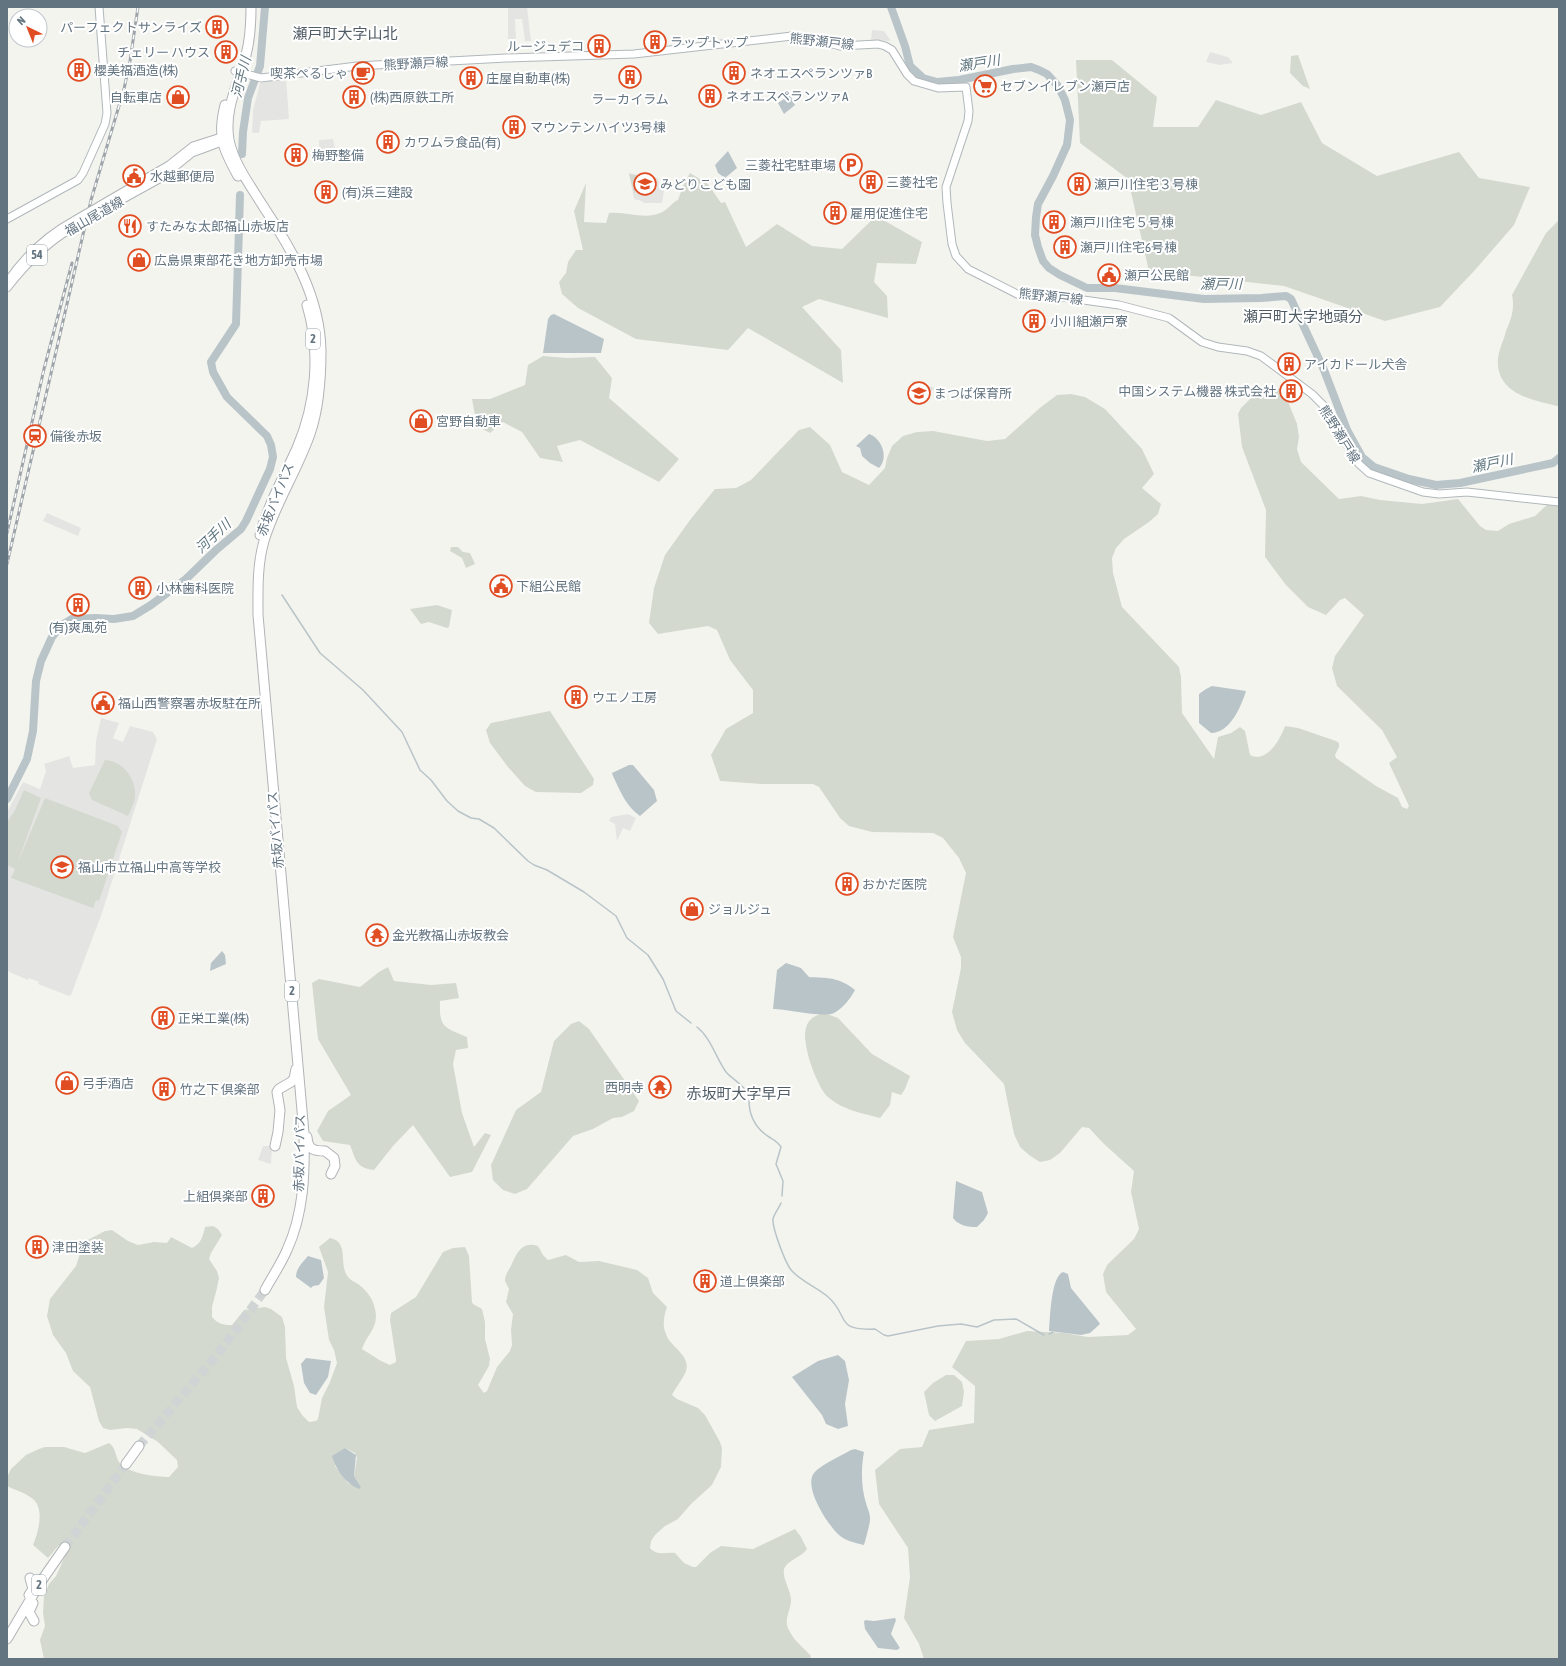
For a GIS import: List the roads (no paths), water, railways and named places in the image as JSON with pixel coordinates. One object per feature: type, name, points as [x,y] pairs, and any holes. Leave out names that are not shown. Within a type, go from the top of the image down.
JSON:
[{"type":"highway","name":"2","points":[[242,73],[247,7]]},
{"type":"highway","name":"2","points":[[224,140],[222,114],[230,83],[242,73],[248,42],[251,7]]},
{"type":"highway","name":"赤坂バイパス","points":[[224,140],[233,153],[243,175],[284,238],[300,268],[314,308],[321,349],[319,396],[310,434],[271,519],[263,543],[258,590],[260,645],[304,1133],[303,1193],[286,1250]]},
{"type":"highway","name":"赤坂バイパス","points":[[270,757],[301,1133],[301,1181],[294,1224]]},
{"type":"highway","points":[[275,1146],[280,1110],[277,1092],[281,1087],[294,1079],[296,1066]]},
{"type":"highway","points":[[300,1084],[303,1097],[308,1144],[310,1149],[315,1151],[325,1151],[331,1155],[335,1162],[335,1166],[331,1174]]},
{"type":"highway","points":[[281,1087],[294,1088],[296,1092],[301,1133]]},
{"type":"highway","points":[[304,1170],[308,1156],[315,1151]]},
{"type":"highway","points":[[126,1464],[140,1446]]},
{"type":"highway","name":"2","points":[[7,1639],[47,1573],[65,1547]]},
{"type":"highway","points":[[16,1626],[24,1619],[34,1621],[29,1612],[30,1607],[50,1574],[56,1559]]},
{"type":"main road","points":[[7,219],[78,180],[83,173],[106,124],[107,114],[99,7]]},
{"type":"main road","name":"熊野瀬戸線","points":[[242,73],[261,78],[357,66],[506,58],[634,54],[792,36],[806,37],[840,46],[878,44],[885,46],[892,50],[907,74],[914,81],[938,88],[966,87],[969,111],[968,121],[946,187],[952,244],[956,256],[968,269],[1019,295],[1062,297],[1111,304],[1169,318],[1202,342],[1218,347],[1247,351],[1261,356],[1312,394],[1324,406],[1359,464],[1364,470],[1378,477],[1423,492],[1439,494],[1467,492],[1559,502]]},
{"type":"main road","name":"福山尾道線","points":[[7,282],[27,257],[51,234],[169,165],[193,146],[224,140]]},
{"type":"main road","name":"福山尾道線","points":[[7,288],[44,248],[72,228],[161,178],[192,153],[224,140]]},
{"type":"waterway","name":"河手川","points":[[242,154],[243,132],[248,98],[260,66],[265,7]]},
{"type":"waterway","name":"瀬戸川","points":[[891,7],[905,46],[910,66],[923,78],[937,82],[959,80],[1013,69],[1031,67],[1047,74],[1058,86],[1065,100],[1070,120],[1067,145],[1038,204],[1035,235],[1043,261],[1049,268],[1087,288],[1115,288],[1204,299],[1286,296],[1291,299],[1324,370],[1347,430],[1362,457],[1374,467],[1409,479],[1436,485],[1460,483],[1553,463],[1559,458]]},
{"type":"waterway","name":"河手川","points":[[7,799],[27,759],[33,731],[36,681],[41,661],[52,637],[62,625],[72,619],[114,619],[133,616],[151,605],[186,579],[216,550],[241,529],[270,469],[273,457],[271,445],[267,436],[227,397],[213,372],[211,362],[236,324],[240,195]]},
{"type":"waterway","points":[[282,595],[320,653],[363,690],[402,732],[420,770],[431,780],[447,801],[458,811],[471,818],[479,819],[494,828],[528,861],[547,870],[584,892],[616,916],[627,938],[648,955],[663,979],[676,1011],[691,1023]]},
{"type":"waterway","points":[[697,1027],[710,1042],[726,1072],[743,1087],[748,1094]]},
{"type":"waterway","points":[[749,1100],[750,1111],[757,1126],[760,1130],[776,1141],[781,1147],[776,1164],[783,1181],[782,1196]]},
{"type":"waterway","points":[[781,1203],[773,1219],[773,1224],[786,1262],[792,1271],[800,1278],[827,1296],[839,1310],[844,1321],[853,1328],[875,1329],[888,1336],[938,1326],[961,1324],[977,1327],[994,1320],[1016,1319],[1044,1335]]},
{"type":"waterway","points":[[1049,1334],[1053,1332]]},
{"type":"tunnel","points":[[139,1446],[217,1355],[265,1290]]},
{"type":"tunnel","points":[[65,1547],[126,1464]]},
{"type":"railway","points":[[7,564],[91,200],[124,89],[130,61],[138,7]]},
{"type":"railway","points":[[7,533],[44,369],[72,263]]},
{"type":"place","name":"パーフェクトサンライズ","points":[[217,27]]},
{"type":"place","name":"ラップトップ","points":[[655,42]]},
{"type":"place","name":"ルージュデコ","points":[[599,46]]},
{"type":"place","name":"チェリー ハウス","points":[[226,52]]},
{"type":"place","name":"櫻美福酒造(株)","points":[[79,70]]},
{"type":"place","name":"喫茶ぺるしゃ","points":[[363,73]]},
{"type":"place","name":"ネオエスペランツァB","points":[[734,73]]},
{"type":"place","name":"ラーカイラム","points":[[630,77]]},
{"type":"place","name":"庄屋自動車(株)","points":[[471,78]]},
{"type":"place","name":"セブンイレブン瀬戸店","points":[[985,86]]},
{"type":"place","name":"ネオエスペランツァA","points":[[710,96]]},
{"type":"place","name":"自転車店","points":[[178,97]]},
{"type":"place","name":"(株)西原鉄工所","points":[[354,97]]},
{"type":"place","name":"マウンテンハイツ3号棟","points":[[514,127]]},
{"type":"place","name":"カワムラ食品(有)","points":[[388,142]]},
{"type":"place","name":"梅野整備","points":[[296,155]]},
{"type":"place","name":"三菱社宅駐車場","points":[[851,165]]},
{"type":"place","name":"水越郵便局","points":[[134,176]]},
{"type":"place","name":"三菱社宅","points":[[871,182]]},
{"type":"place","name":"みどりこども園","points":[[645,184]]},
{"type":"place","name":"瀬戸川住宅３号棟","points":[[1079,184]]},
{"type":"place","name":"(有)浜三建設","points":[[326,192]]},
{"type":"place","name":"雇用促進住宅","points":[[835,213]]},
{"type":"place","name":"瀬戸川住宅５号棟","points":[[1054,222]]},
{"type":"place","name":"すたみな太郎福山赤坂店","points":[[130,226]]},
{"type":"place","name":"瀬戸川住宅6号棟","points":[[1065,247]]},
{"type":"place","name":"広島県東部花き地方卸売市場","points":[[139,260]]},
{"type":"place","name":"瀬戸公民館","points":[[1109,275]]},
{"type":"place","name":"小川組瀬戸寮","points":[[1034,321]]},
{"type":"place","name":"アイカドール犬舎","points":[[1289,364]]},
{"type":"place","name":"中国システム機器 株式会社","points":[[1291,391]]},
{"type":"place","name":"まつば保育所","points":[[919,393]]},
{"type":"place","name":"宮野自動車","points":[[421,421]]},
{"type":"place","name":"備後赤坂","points":[[35,436]]},
{"type":"place","name":"下組公民館","points":[[501,586]]},
{"type":"place","name":"小林歯科医院","points":[[140,588]]},
{"type":"place","name":"(有)爽風苑","points":[[78,605]]},
{"type":"place","name":"ウエノ工房","points":[[576,697]]},
{"type":"place","name":"福山西警察署赤坂駐在所","points":[[103,703]]},
{"type":"place","name":"福山市立福山中高等学校","points":[[62,867]]},
{"type":"place","name":"おかだ医院","points":[[847,884]]},
{"type":"place","name":"ジョルジュ","points":[[692,909]]},
{"type":"place","name":"金光教福山赤坂教会","points":[[377,935]]},
{"type":"place","name":"正栄工業(株)","points":[[163,1018]]},
{"type":"place","name":"弓手酒店","points":[[67,1083]]},
{"type":"place","name":"西明寺","points":[[660,1087]]},
{"type":"place","name":"竹之下 倶楽部","points":[[164,1089]]},
{"type":"place","name":"上組倶楽部","points":[[263,1196]]},
{"type":"place","name":"津田塗装","points":[[37,1247]]},
{"type":"place","name":"道上倶楽部","points":[[705,1281]]},
{"type":"district","name":"瀬戸町大字山北","points":[[345,34]]},
{"type":"district","name":"瀬戸町大字地頭分","points":[[1303,317]]},
{"type":"district","name":"赤坂町大字早戸","points":[[739,1094]]}]
